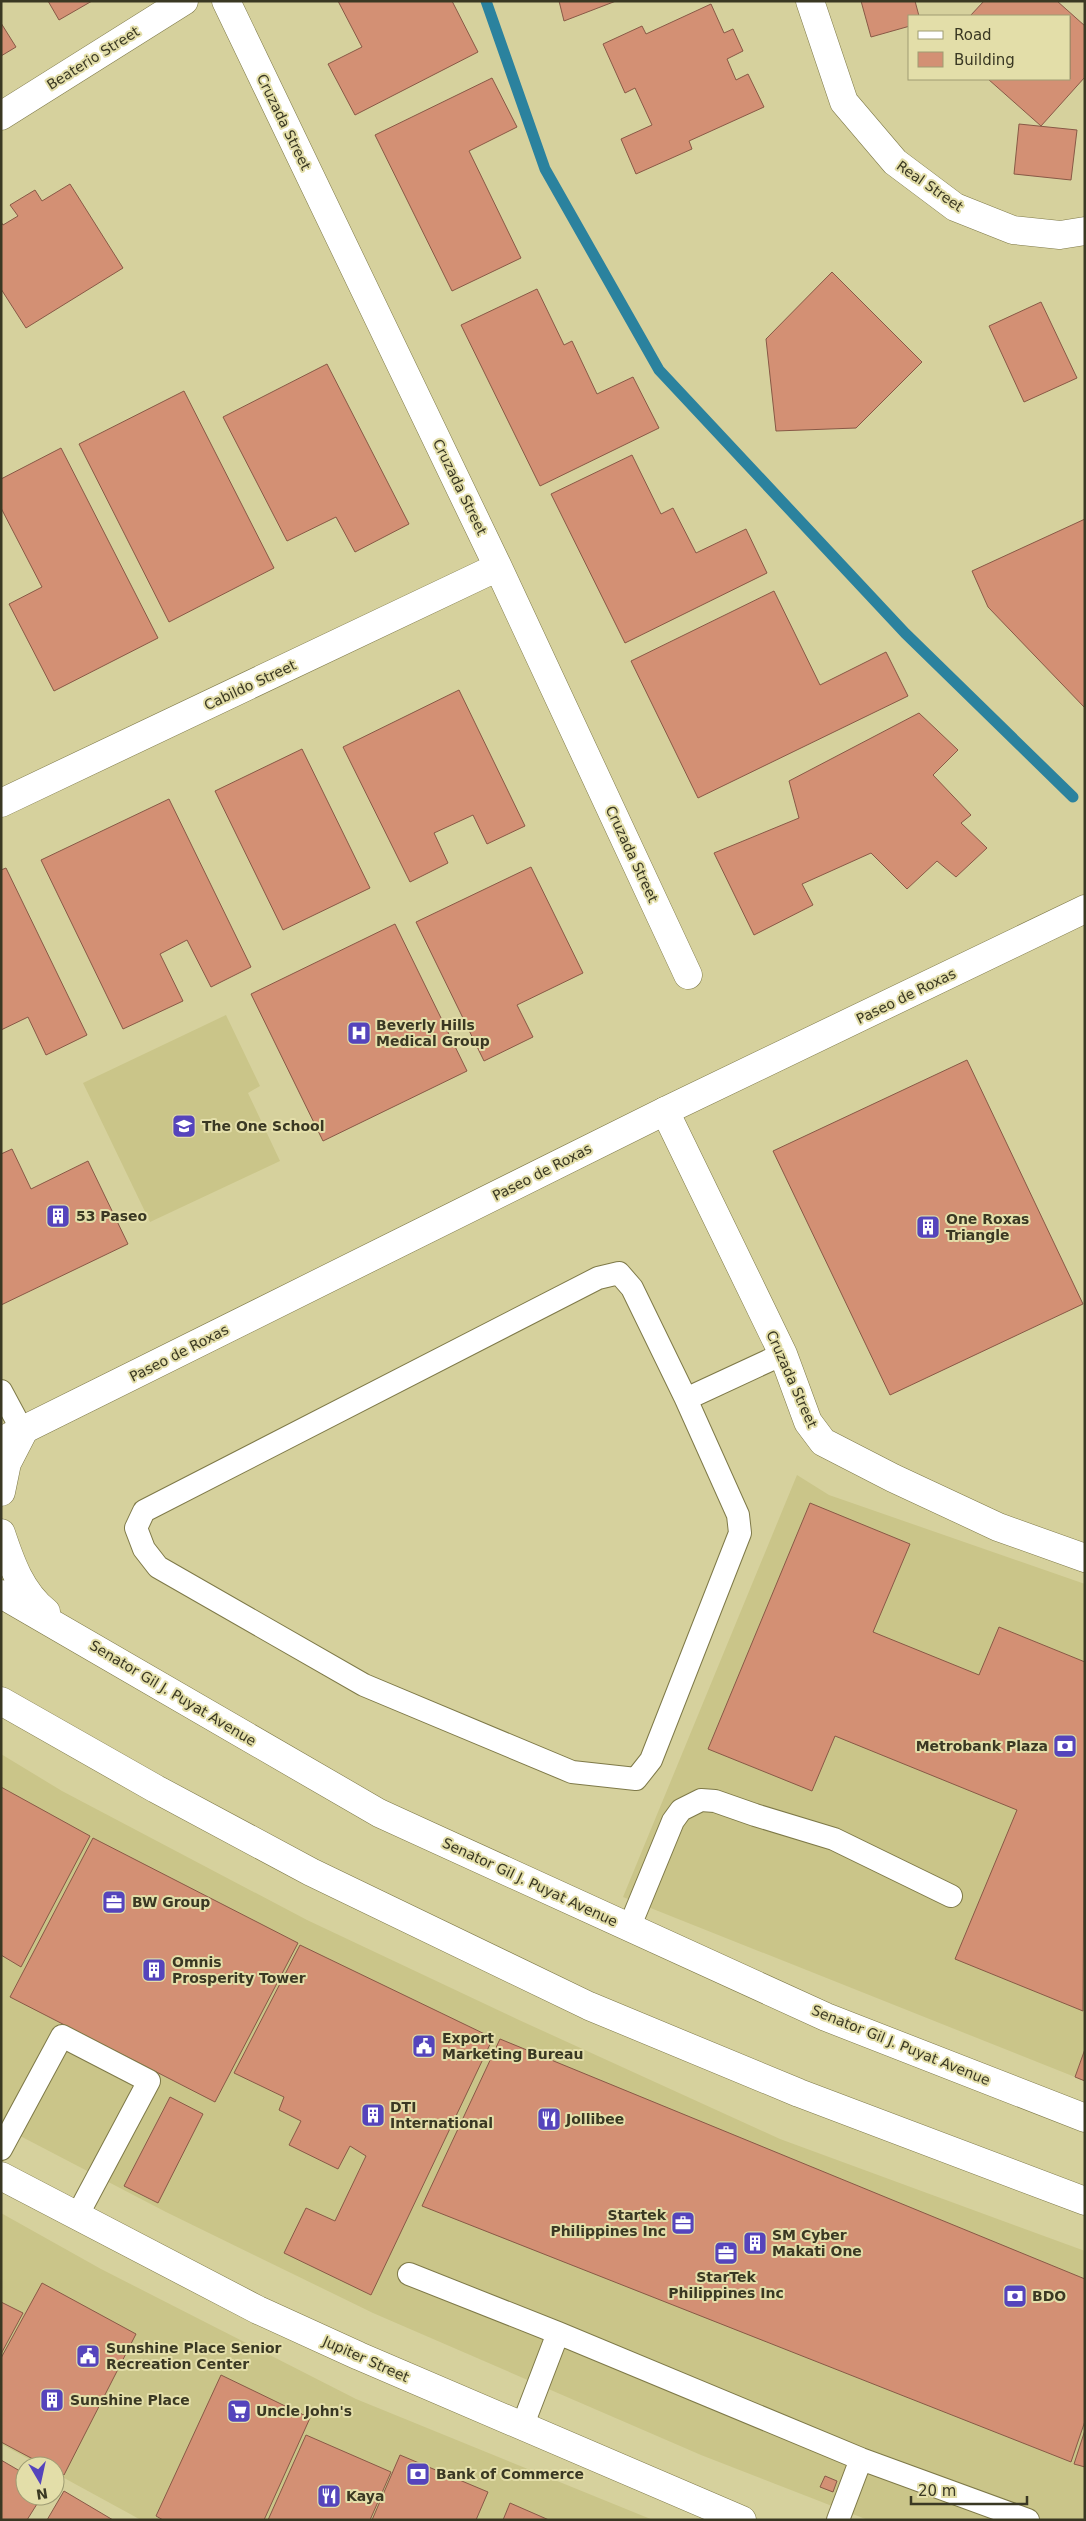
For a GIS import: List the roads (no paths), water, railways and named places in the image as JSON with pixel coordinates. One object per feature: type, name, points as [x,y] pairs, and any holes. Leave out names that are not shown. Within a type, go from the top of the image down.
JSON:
[{"type":"main road","name":"Beaterio Street","points":[[1,116],[184,1]]},
{"type":"main road","name":"Cruzada Street","points":[[226,1],[498,567],[688,976]]},
{"type":"main road","name":"Real Street","points":[[810,1],[844,102],[895,162],[955,206],[1013,230],[1060,235],[1085,232]]},
{"type":"main road","name":"Cabildo Street","points":[[1,803],[498,567]]},
{"type":"main road","name":"Paseo de Roxas","points":[[12,1437],[665,1111],[1085,910]]},
{"type":"main road","name":"Cruzada Street","points":[[665,1111],[782,1354],[808,1422],[823,1442],[893,1478],[998,1527],[1085,1558]]},
{"type":"main road","points":[[1,1492],[12,1437]]},
{"type":"main road","points":[[1,1533],[14,1571],[37,1605],[68,1631]]},
{"type":"main road","name":"Senator Gil J. Puyat Avenue","points":[[1,1594],[68,1631],[225,1725],[379,1813],[826,2017],[1085,2118]]},
{"type":"main road","points":[[1,1701],[156,1789],[311,1872],[589,2006],[799,2093],[1085,2201]]},
{"type":"main road","name":"Jupiter Street","points":[[1,2176],[258,2310],[522,2427],[742,2520]]},
{"type":"lane","points":[[619,1273],[632,1288],[686,1399],[738,1516],[740,1534],[651,1760],[636,1779],[572,1772],[364,1685],[158,1567],[144,1549],[136,1528],[144,1511],[598,1278],[619,1273]]},
{"type":"lane","points":[[686,1399],[782,1354]]},
{"type":"lane","points":[[1,1390],[12,1437]]},
{"type":"lane","points":[[629,1928],[673,1821],[681,1810],[701,1800],[715,1801],[834,1839],[951,1896]]},
{"type":"lane","points":[[1,2149],[62,2036],[149,2081],[77,2216]]},
{"type":"lane","points":[[409,2274],[558,2333],[861,2460],[1028,2520]]},
{"type":"lane","points":[[522,2427],[558,2333]]},
{"type":"lane","points":[[838,2520],[861,2460]]},
{"type":"waterway","points":[[486,1],[545,169],[659,370],[905,633],[1073,797]]},
{"type":"place","name":"Beverly Hills Medical Group","points":[[359,1033]]},
{"type":"place","name":"The One School","points":[[184,1126]]},
{"type":"place","name":"53 Paseo","points":[[58,1216]]},
{"type":"place","name":"One Roxas Triangle","points":[[928,1227]]},
{"type":"place","name":"Metrobank Plaza","points":[[1065,1746]]},
{"type":"place","name":"BW Group","points":[[114,1902]]},
{"type":"place","name":"Omnis Prosperity Tower","points":[[154,1970]]},
{"type":"place","name":"Export Marketing Bureau","points":[[424,2046]]},
{"type":"place","name":"DTI International","points":[[373,2115]]},
{"type":"place","name":"Jollibee","points":[[549,2119]]},
{"type":"place","name":"Startek Philippines Inc","points":[[683,2223]]},
{"type":"place","name":"SM Cyber Makati One","points":[[755,2243]]},
{"type":"place","name":"StarTek Philippines Inc","points":[[726,2253]]},
{"type":"place","name":"BDO","points":[[1015,2296]]},
{"type":"place","name":"Sunshine Place Senior Recreation Center","points":[[88,2356]]},
{"type":"place","name":"Sunshine Place","points":[[52,2400]]},
{"type":"place","name":"Uncle John's","points":[[239,2411]]},
{"type":"place","name":"Bank of Commerce","points":[[418,2474]]},
{"type":"place","name":"Kaya","points":[[329,2496]]}]
